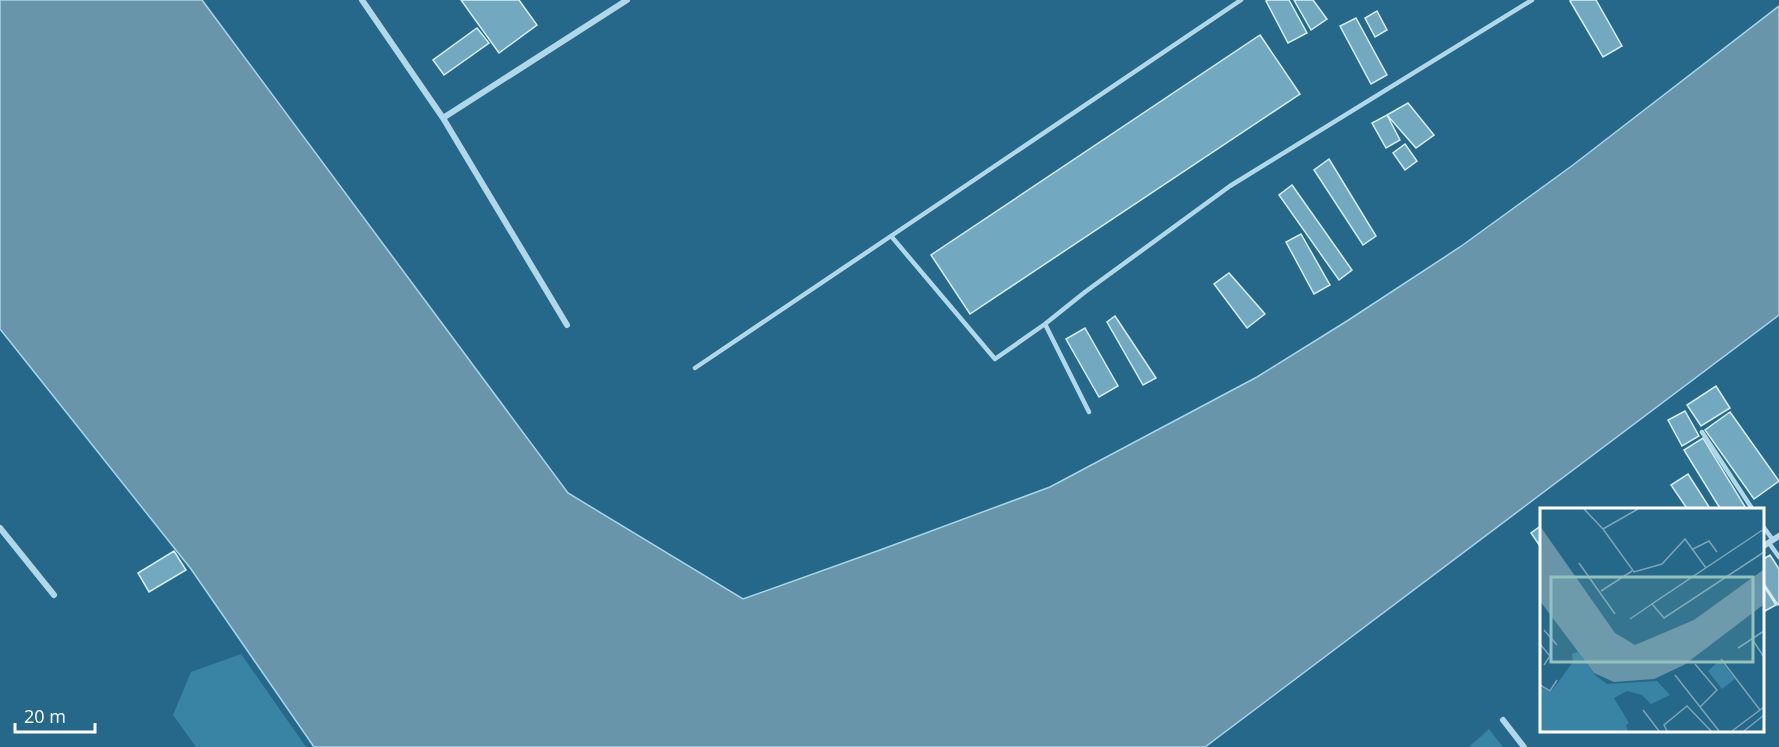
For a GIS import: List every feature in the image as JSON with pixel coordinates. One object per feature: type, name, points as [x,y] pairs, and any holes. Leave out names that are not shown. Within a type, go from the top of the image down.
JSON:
[{"type":"street","points":[[362,0],[443,117],[567,325]]},
{"type":"street","points":[[443,117],[627,0]]},
{"type":"street","points":[[0,528],[54,595]]},
{"type":"street","points":[[1503,720],[1524,747]]},
{"type":"lane","points":[[695,368],[1241,0]]},
{"type":"lane","points":[[891,236],[994,359],[1045,324],[1230,186],[1532,0]]},
{"type":"lane","points":[[1045,324],[1089,412]]},
{"type":"lane","points":[[1702,432],[1752,508]]},
{"type":"lane","points":[[1764,528],[1774,540],[1779,557]]},
{"type":"shaded area","points":[[0,0],[202,0],[568,493],[743,599],[1050,487],[1257,377],[1460,247],[1573,165],[1779,6],[1779,315],[1205,747],[314,747],[191,569],[0,329]]},
{"type":"shaded area","points":[[241,654],[306,747],[196,747],[173,715],[191,672]]},
{"type":"shaded area","points":[[1489,729],[1503,747],[1469,747]]},
{"type":"building","points":[[461,0],[519,0],[537,25],[499,53]]},
{"type":"building","points":[[1289,0],[1307,33],[1288,43],[1266,1]]},
{"type":"building","points":[[1294,0],[1313,0],[1327,19],[1311,30]]},
{"type":"building","points":[[1596,0],[1622,46],[1603,57],[1570,1]]},
{"type":"building","points":[[1377,11],[1387,30],[1375,37],[1365,18]]},
{"type":"building","points":[[1356,18],[1387,75],[1371,84],[1340,26]]},
{"type":"building","points":[[477,28],[489,43],[444,75],[433,60]]},
{"type":"building","points":[[1260,35],[1300,94],[970,314],[931,255]]},
{"type":"building","points":[[1408,103],[1434,135],[1416,148],[1387,115]]},
{"type":"building","points":[[1387,115],[1400,140],[1386,148],[1372,123]]},
{"type":"building","points":[[1405,144],[1417,161],[1405,170],[1393,153]]},
{"type":"building","points":[[1329,159],[1376,236],[1363,245],[1314,170]]},
{"type":"building","points":[[1292,185],[1352,270],[1339,280],[1279,195]]},
{"type":"building","points":[[1301,234],[1330,285],[1314,294],[1286,242]]},
{"type":"building","points":[[1229,273],[1265,314],[1247,328],[1214,284]]},
{"type":"building","points":[[1115,316],[1156,378],[1143,385],[1107,322]]},
{"type":"building","points":[[1085,328],[1118,386],[1099,397],[1066,339]]},
{"type":"building","points":[[1716,386],[1730,408],[1701,426],[1687,405]]},
{"type":"building","points":[[1685,411],[1699,436],[1682,446],[1668,420]]},
{"type":"building","points":[[1730,412],[1779,481],[1754,499],[1705,430]]},
{"type":"building","points":[[1703,438],[1746,508],[1720,508],[1684,450]]},
{"type":"building","points":[[1688,474],[1710,508],[1687,508],[1671,485]]},
{"type":"building","points":[[1540,526],[1540,546],[1531,533]]},
{"type":"building","points":[[174,551],[186,570],[149,592],[138,573]]},
{"type":"building","points":[[1770,555],[1779,569],[1778,605],[1764,584],[1764,559]]},
{"type":"building","points":[[1764,586],[1776,605],[1764,610]]}]
